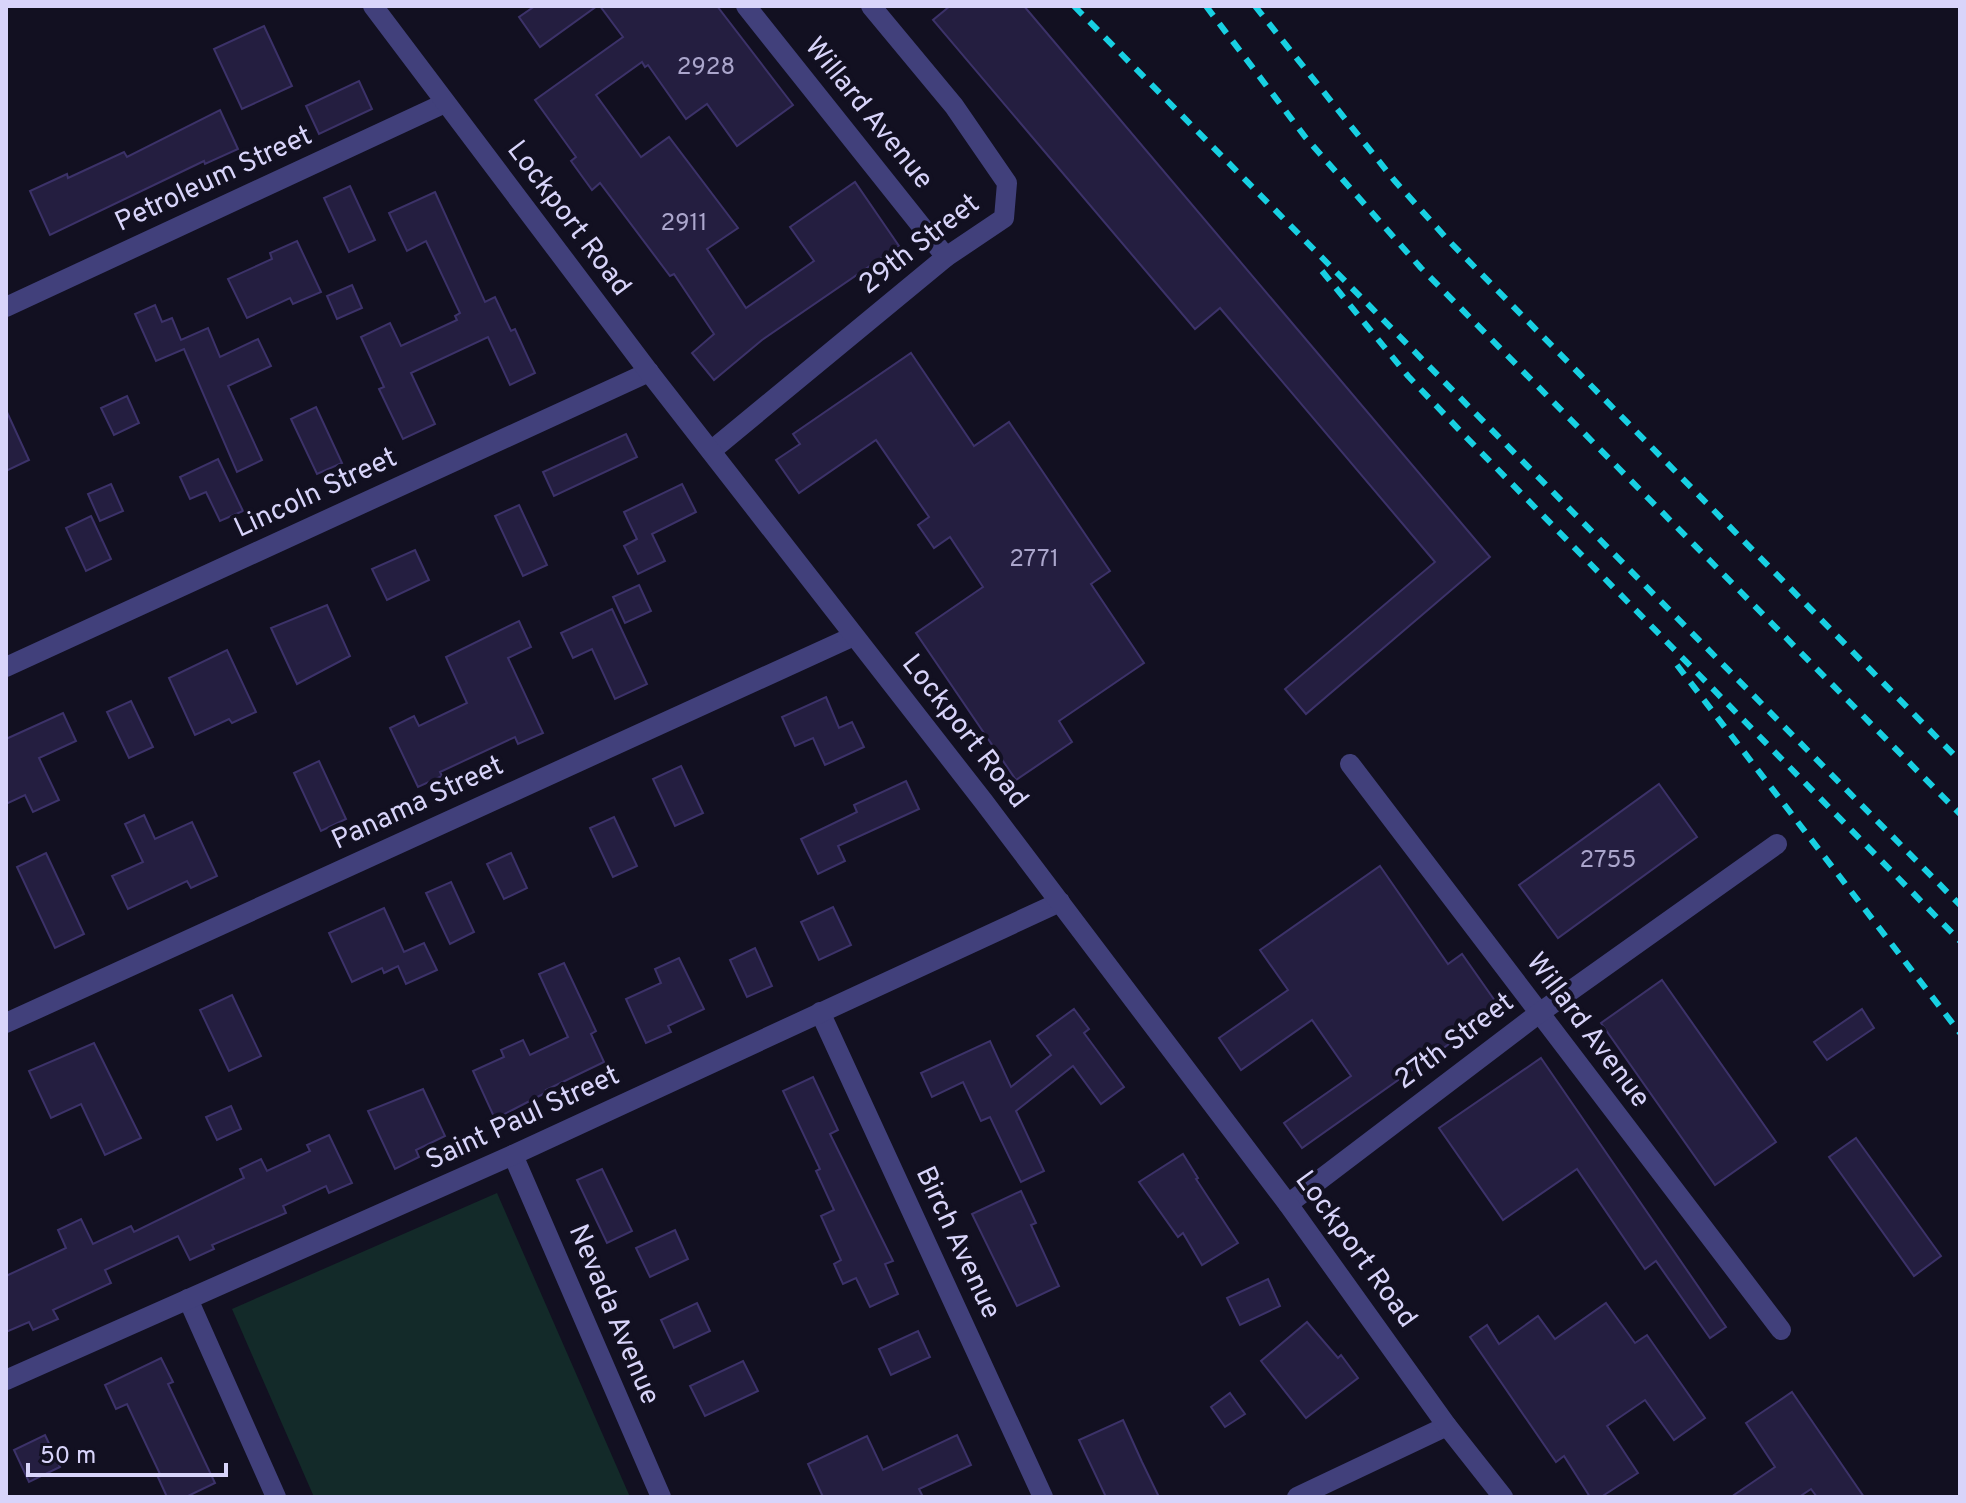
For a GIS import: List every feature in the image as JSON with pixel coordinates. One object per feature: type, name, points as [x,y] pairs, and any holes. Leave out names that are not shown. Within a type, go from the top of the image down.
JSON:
[{"type":"street","name":"Lockport Road","points":[[373,6],[649,372],[1060,902],[1288,1204],[1447,1426],[1503,1497]]},
{"type":"street","name":"Willard Avenue","points":[[746,6],[946,257]]},
{"type":"street","name":"29th Street","points":[[711,451],[946,257],[1004,218],[1007,183],[954,106],[871,6]]},
{"type":"street","name":"Petroleum Street","points":[[6,307],[445,103]]},
{"type":"street","name":"Lincoln Street","points":[[6,667],[649,372]]},
{"type":"street","name":"Panama Street","points":[[6,1023],[854,636]]},
{"type":"street","name":"Willard Avenue","points":[[1350,764],[1781,1330]]},
{"type":"street","name":"27th Street","points":[[1288,1204],[1538,1014],[1777,844]]},
{"type":"street","name":"Saint Paul Street","points":[[6,1380],[513,1155],[1060,902]]},
{"type":"street","name":"Birch Avenue","points":[[820,1012],[1043,1497]]},
{"type":"street","name":"Nevada Avenue","points":[[513,1155],[661,1497]]},
{"type":"street","points":[[188,1299],[276,1497]]},
{"type":"street","points":[[1297,1497],[1447,1426]]},
{"type":"green space","points":[[497,1193],[630,1497],[314,1497],[232,1309]]},
{"type":"building","points":[[535,6],[597,6],[540,47],[519,17]]},
{"type":"building","points":[[600,6],[717,6],[793,105],[737,146],[707,104],[686,119],[648,65],[645,67],[642,62],[596,95],[641,157],[669,137],[738,228],[707,249],[746,308],[814,261],[790,227],[855,182],[899,246],[762,340],[714,380],[692,353],[714,334],[674,274],[670,276],[600,183],[592,190],[571,161],[576,157],[535,100],[623,37]]},
{"type":"building","points":[[950,6],[1024,6],[1490,557],[1306,714],[1285,689],[1435,562],[1220,308],[1195,329],[933,20]]},
{"type":"building","points":[[264,26],[292,86],[242,109],[214,49]]},
{"type":"building","points":[[359,81],[372,109],[319,134],[306,106]]},
{"type":"building","points":[[220,110],[238,149],[205,164],[204,161],[50,235],[30,191],[67,174],[68,178],[124,152],[127,157]]},
{"type":"building","points":[[350,186],[375,240],[349,252],[324,198]]},
{"type":"building","points":[[435,192],[485,302],[495,297],[511,331],[515,329],[535,373],[510,385],[488,337],[411,373],[435,424],[403,439],[379,389],[384,387],[361,337],[390,323],[401,346],[457,320],[455,316],[460,313],[426,241],[407,251],[389,213]]},
{"type":"building","points":[[297,241],[321,292],[293,304],[290,298],[247,318],[228,279],[272,259],[270,253]]},
{"type":"building","points":[[352,285],[362,308],[337,319],[327,296]]},
{"type":"building","points":[[155,305],[162,322],[172,318],[181,340],[208,328],[220,357],[258,339],[271,366],[228,386],[262,460],[237,472],[184,349],[156,361],[135,314]]},
{"type":"building","points":[[911,353],[974,446],[1009,422],[1110,571],[1091,584],[1144,663],[1059,721],[1072,742],[1016,780],[916,633],[983,587],[950,537],[934,548],[918,525],[929,517],[876,440],[799,493],[776,460],[800,444],[793,434]]},
{"type":"building","points":[[127,396],[139,423],[114,435],[101,408]]},
{"type":"building","points":[[316,407],[342,463],[317,474],[291,419]]},
{"type":"building","points":[[6,410],[29,460],[6,471]]},
{"type":"building","points":[[626,434],[637,457],[554,496],[543,472]]},
{"type":"building","points":[[218,459],[243,511],[220,521],[206,492],[190,499],[180,477]]},
{"type":"building","points":[[111,484],[123,511],[100,521],[88,494]]},
{"type":"building","points":[[682,484],[696,512],[652,534],[665,561],[638,574],[624,546],[637,539],[624,512]]},
{"type":"building","points":[[519,505],[547,565],[523,576],[495,516]]},
{"type":"building","points":[[91,516],[111,559],[86,571],[66,528]]},
{"type":"building","points":[[415,550],[429,580],[387,600],[372,569]]},
{"type":"building","points":[[639,585],[651,611],[625,623],[613,597]]},
{"type":"building","points":[[327,605],[350,656],[297,684],[271,628]]},
{"type":"building","points":[[612,609],[647,684],[615,699],[592,649],[573,658],[561,633]]},
{"type":"building","points":[[519,621],[531,647],[508,658],[543,733],[518,744],[515,737],[440,772],[442,776],[418,787],[390,728],[414,716],[419,726],[467,703],[446,657]]},
{"type":"building","points":[[227,650],[256,712],[232,723],[229,719],[195,735],[169,678]]},
{"type":"building","points":[[826,697],[839,728],[852,722],[864,747],[825,765],[813,738],[795,746],[782,717]]},
{"type":"building","points":[[131,701],[153,747],[129,758],[107,712]]},
{"type":"building","points":[[63,713],[76,741],[39,758],[59,800],[33,812],[25,795],[6,804],[6,739]]},
{"type":"building","points":[[319,761],[346,819],[321,831],[294,773]]},
{"type":"building","points":[[681,766],[703,813],[675,826],[653,779]]},
{"type":"building","points":[[906,781],[919,809],[838,846],[845,861],[818,874],[801,839],[857,812],[854,805]]},
{"type":"building","points":[[1659,784],[1697,837],[1558,938],[1519,885]]},
{"type":"building","points":[[144,815],[155,839],[192,822],[217,876],[191,888],[187,881],[128,909],[112,876],[143,862],[125,824]]},
{"type":"building","points":[[614,817],[637,866],[613,877],[590,828]]},
{"type":"building","points":[[46,853],[84,934],[55,948],[17,867]]},
{"type":"building","points":[[511,853],[527,888],[504,899],[487,864]]},
{"type":"building","points":[[1380,866],[1448,964],[1462,954],[1500,1008],[1302,1148],[1284,1123],[1351,1076],[1312,1020],[1241,1070],[1219,1038],[1288,990],[1260,950]]},
{"type":"building","points":[[451,882],[474,932],[450,944],[426,893]]},
{"type":"building","points":[[833,907],[851,945],[819,960],[801,922]]},
{"type":"building","points":[[384,908],[404,952],[424,943],[437,970],[406,984],[398,966],[384,973],[382,968],[352,982],[329,933]]},
{"type":"building","points":[[755,948],[772,986],[747,997],[730,960]]},
{"type":"building","points":[[679,958],[704,1009],[668,1026],[671,1032],[646,1043],[626,999],[661,983],[655,969]]},
{"type":"building","points":[[564,963],[596,1031],[591,1034],[604,1062],[495,1119],[473,1071],[504,1057],[501,1050],[523,1040],[530,1055],[568,1037],[539,974]]},
{"type":"building","points":[[1662,980],[1776,1142],[1715,1185],[1601,1023]]},
{"type":"building","points":[[232,995],[261,1056],[229,1071],[200,1010]]},
{"type":"building","points":[[1074,1009],[1089,1029],[1084,1033],[1124,1087],[1101,1104],[1073,1066],[1016,1111],[1044,1171],[1021,1182],[990,1117],[981,1121],[963,1082],[932,1097],[921,1073],[990,1041],[1011,1087],[1051,1055],[1037,1036]]},
{"type":"building","points":[[1862,1009],[1874,1028],[1827,1060],[1814,1042]]},
{"type":"building","points":[[94,1043],[141,1138],[105,1155],[81,1104],[51,1118],[29,1071]]},
{"type":"building","points":[[1541,1058],[1726,1327],[1710,1338],[1656,1261],[1645,1269],[1577,1169],[1503,1220],[1439,1128]]},
{"type":"building","points":[[813,1077],[838,1130],[830,1134],[893,1261],[885,1264],[898,1294],[870,1307],[856,1278],[843,1284],[834,1264],[841,1260],[821,1216],[834,1210],[816,1171],[820,1169],[783,1091]]},
{"type":"building","points":[[423,1089],[445,1136],[416,1150],[419,1157],[395,1169],[368,1111]]},
{"type":"building","points":[[231,1106],[241,1129],[217,1140],[206,1117]]},
{"type":"building","points":[[329,1135],[352,1183],[329,1193],[326,1186],[283,1206],[286,1213],[212,1245],[214,1249],[190,1260],[178,1236],[105,1270],[111,1283],[53,1310],[58,1319],[33,1330],[29,1322],[6,1332],[6,1276],[66,1248],[58,1230],[81,1219],[93,1244],[131,1226],[134,1232],[244,1178],[240,1169],[261,1159],[267,1171],[310,1151],[307,1145]]},
{"type":"building","points":[[1856,1138],[1941,1256],[1914,1276],[1829,1157]]},
{"type":"building","points":[[1183,1154],[1238,1243],[1202,1265],[1183,1233],[1178,1237],[1139,1182]]},
{"type":"building","points":[[602,1169],[632,1231],[607,1243],[577,1180]]},
{"type":"building","points":[[1021,1191],[1036,1223],[1031,1225],[1059,1286],[1017,1306],[972,1214]]},
{"type":"building","points":[[675,1230],[688,1259],[650,1277],[636,1248]]},
{"type":"building","points":[[1268,1279],[1280,1306],[1240,1325],[1227,1298]]},
{"type":"building","points":[[697,1303],[710,1331],[674,1348],[661,1320]]},
{"type":"building","points":[[1606,1303],[1635,1343],[1647,1335],[1705,1418],[1674,1440],[1645,1400],[1607,1426],[1638,1473],[1601,1497],[1590,1497],[1564,1456],[1556,1462],[1470,1337],[1487,1325],[1499,1344],[1538,1316],[1555,1339]]},
{"type":"building","points":[[1307,1322],[1338,1358],[1341,1355],[1358,1378],[1306,1418],[1261,1361]]},
{"type":"building","points":[[918,1331],[930,1357],[891,1375],[879,1349]]},
{"type":"building","points":[[161,1358],[173,1382],[168,1384],[215,1483],[186,1497],[167,1497],[157,1475],[160,1474],[127,1404],[116,1409],[105,1385]]},
{"type":"building","points":[[743,1361],[758,1391],[705,1416],[690,1386]]},
{"type":"building","points":[[1792,1392],[1864,1497],[1817,1497],[1811,1489],[1799,1497],[1731,1497],[1775,1467],[1746,1423]]},
{"type":"building","points":[[1230,1393],[1245,1414],[1225,1427],[1211,1407]]},
{"type":"building","points":[[1123,1420],[1159,1497],[1106,1497],[1079,1440]]},
{"type":"building","points":[[45,1435],[60,1467],[29,1482],[14,1450]]},
{"type":"building","points":[[957,1435],[971,1465],[919,1489],[923,1497],[823,1497],[808,1464],[867,1436],[883,1470]]},
{"type":"railway","points":[[1074,6],[1960,905]]},
{"type":"railway","points":[[1206,6],[1306,138],[1421,268],[1960,814]]},
{"type":"railway","points":[[1255,6],[1394,180],[1448,240],[1960,761]]},
{"type":"railway","points":[[1322,271],[1408,376],[1466,437],[1960,941]]},
{"type":"railway","points":[[1677,665],[1960,1033]]}]
